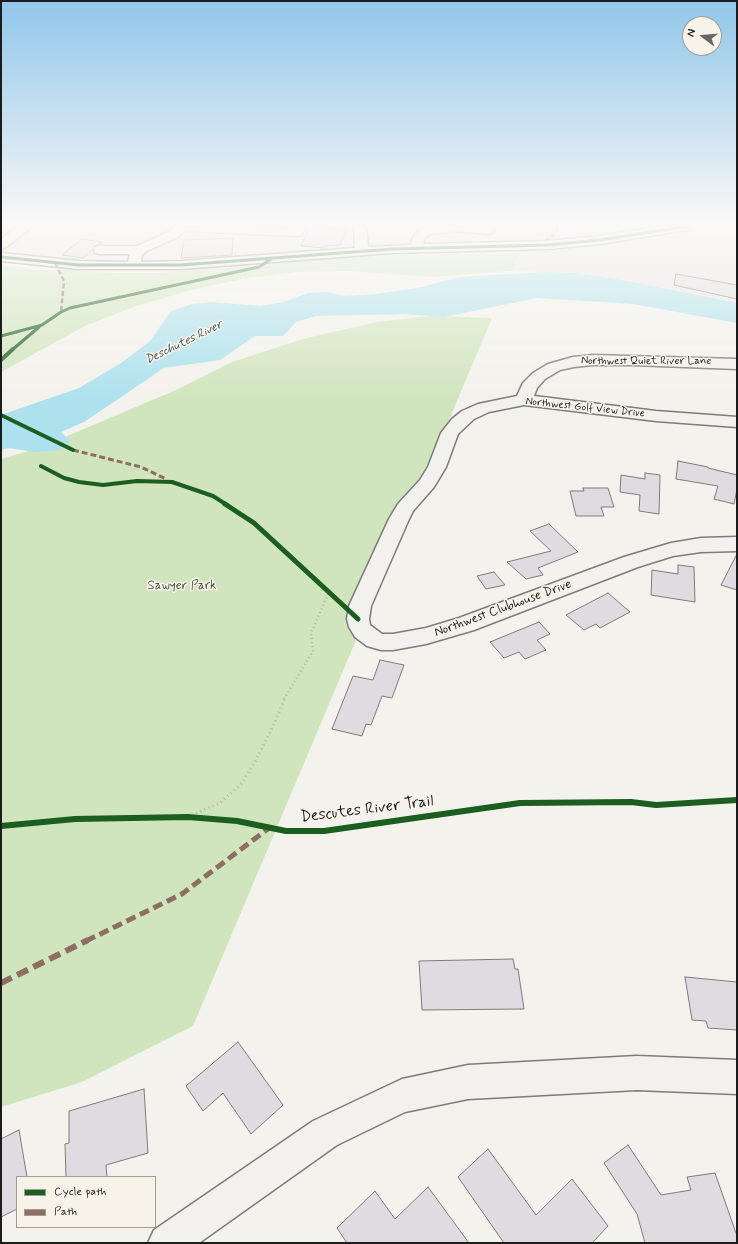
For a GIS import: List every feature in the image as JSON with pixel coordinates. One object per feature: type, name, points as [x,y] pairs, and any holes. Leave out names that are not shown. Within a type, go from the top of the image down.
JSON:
[{"type":"street","name":"Northwest Quiet River Lane","points":[[524,400],[529,386],[539,376],[554,367],[573,362],[593,360],[627,360],[737,364]]},
{"type":"street","name":"Northwest Golf View Drive","points":[[358,620],[360,606],[399,519],[405,508],[427,483],[437,467],[450,433],[458,423],[468,416],[484,408],[524,400],[656,416],[737,422]]},
{"type":"street","name":"Northwest Clubhouse Drive","points":[[358,620],[363,631],[375,640],[381,642],[393,642],[426,636],[466,624],[630,562],[671,550],[700,545],[737,544]]},
{"type":"street","points":[[167,1243],[325,1133],[402,1096],[468,1082],[637,1073],[737,1077]]},
{"type":"path","points":[[324,587],[358,620]]},
{"type":"path","points":[[188,817],[220,803],[242,783],[256,760],[275,722],[287,692],[302,671],[313,651],[311,633],[329,592]]},
{"type":"path","points":[[180,818],[202,818]]},
{"type":"shaded area","points":[[643,284],[737,284],[737,303]]},
{"type":"green space","points":[[1,284],[219,284],[191,290],[136,306],[85,326],[1,372]]},
{"type":"green space","name":"Sawyer Park","points":[[429,316],[492,318],[193,1026],[82,1082],[1,1107],[1,459],[39,448],[176,390],[232,362],[303,339],[376,322]]},
{"type":"water","name":"Deschutes River","points":[[433,284],[643,284],[737,303],[737,323],[633,304],[537,298],[444,317],[404,314],[316,316],[296,322],[283,336],[255,336],[220,360],[164,368],[84,422],[61,432],[70,441],[60,450],[36,452],[8,448],[1,450],[1,415],[79,388],[121,363],[150,341],[171,311],[192,304],[211,302],[260,306],[284,302],[308,293],[328,292],[344,296],[375,294]]},
{"type":"building","points":[[674,285],[737,285],[737,299]]},
{"type":"building","points":[[678,461],[737,475],[737,489],[734,504],[714,499],[718,486],[676,479]]},
{"type":"building","points":[[645,473],[660,475],[659,514],[639,511],[640,495],[620,492],[621,475],[645,479]]},
{"type":"building","points":[[583,488],[608,488],[614,507],[601,507],[604,516],[576,516],[570,491],[584,491]]},
{"type":"building","points":[[549,524],[578,552],[538,568],[543,575],[526,579],[507,562],[551,551],[530,531]]},
{"type":"building","points":[[737,554],[737,590],[721,585]]},
{"type":"building","points":[[678,565],[694,567],[695,602],[651,595],[652,570],[678,574]]},
{"type":"building","points":[[494,572],[505,585],[486,589],[477,576]]},
{"type":"building","points":[[608,593],[630,612],[600,628],[596,624],[584,630],[566,615]]},
{"type":"building","points":[[539,622],[550,634],[537,640],[546,650],[525,659],[519,652],[504,658],[490,642]]},
{"type":"building","points":[[380,660],[404,665],[392,698],[382,696],[371,725],[366,724],[362,736],[332,729],[353,676],[373,680]]},
{"type":"building","points":[[513,959],[515,969],[518,969],[524,1009],[422,1010],[419,961]]},
{"type":"building","points":[[685,977],[737,982],[737,1030],[708,1028],[706,1021],[692,1020]]},
{"type":"building","points":[[238,1042],[283,1105],[251,1134],[223,1093],[203,1111],[186,1086]]},
{"type":"building","points":[[144,1089],[148,1153],[106,1165],[107,1176],[66,1176],[65,1144],[69,1143],[69,1111]]},
{"type":"building","points":[[19,1130],[27,1176],[16,1176],[16,1210],[1,1217],[1,1139]]},
{"type":"building","points":[[628,1145],[661,1195],[691,1190],[687,1177],[715,1173],[737,1236],[737,1243],[645,1243],[637,1214],[604,1163]]},
{"type":"building","points":[[488,1149],[536,1215],[572,1179],[608,1226],[592,1243],[504,1243],[458,1177]]},
{"type":"building","points":[[428,1187],[469,1243],[347,1243],[337,1228],[375,1191],[395,1219]]},
{"type":"marked path","points":[[61,312],[64,284]]},
{"type":"marked path","points":[[73,450],[141,467],[166,479]]},
{"type":"marked path","points":[[1,983],[182,894],[269,828]]},
{"type":"cycle path","points":[[1,336],[42,325],[61,312],[70,308],[98,303],[176,284]]},
{"type":"cycle path","points":[[1,360],[39,327]]},
{"type":"cycle path","points":[[1,415],[73,450]]},
{"type":"cycle path","points":[[41,466],[64,478],[79,482],[103,485],[137,481],[172,482],[213,496],[254,523],[358,619]]},
{"type":"cycle path","name":"Descutes River Trail","points":[[1,826],[75,819],[188,817],[237,821],[286,831],[324,831],[520,803],[631,802],[656,805],[737,800]]}]
